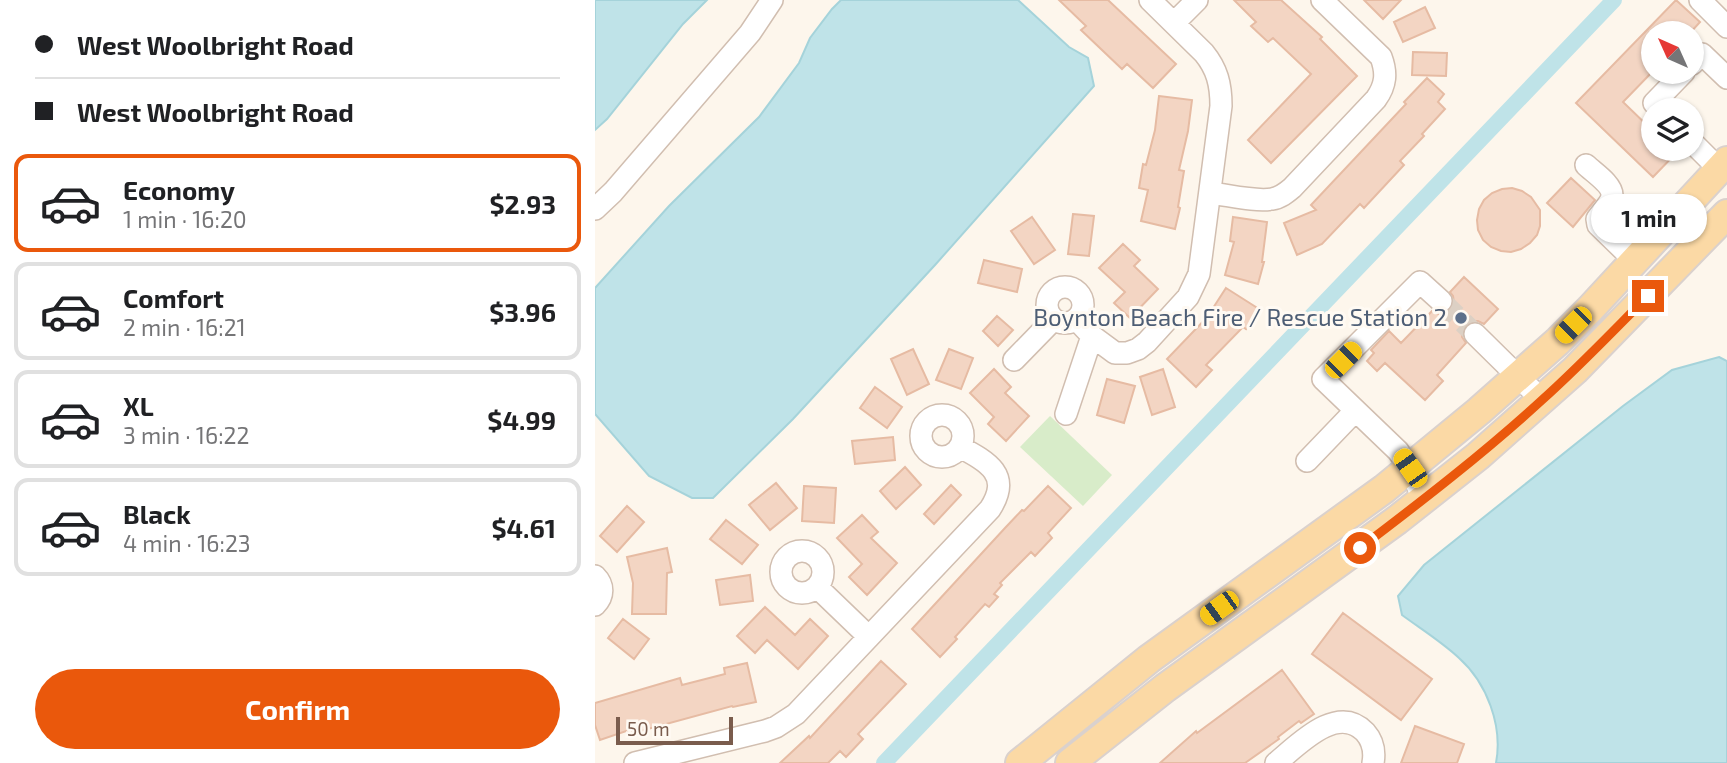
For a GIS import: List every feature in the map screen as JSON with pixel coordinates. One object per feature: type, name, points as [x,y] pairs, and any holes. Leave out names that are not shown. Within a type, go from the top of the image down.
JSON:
[{"type":"main road","points":[[1020,763],[1149,659],[1344,519],[1410,468],[1519,376],[1557,342],[1723,165]]},
{"type":"main road","points":[[1070,763],[1165,688],[1360,548],[1478,456],[1612,333],[1727,215]]},
{"type":"street","points":[[595,208],[613,192],[750,33],[772,0]]},
{"type":"street","points":[[1076,319],[1091,336],[1115,353],[1138,349],[1180,307],[1195,286],[1199,274],[1221,106],[1220,83],[1204,52],[1150,0]]},
{"type":"street","points":[[1174,23],[1197,0]]},
{"type":"street","points":[[1210,193],[1261,199],[1283,195],[1376,100],[1382,90],[1385,68],[1381,57],[1322,0]]},
{"type":"street","points":[[1700,0],[1727,27]]},
{"type":"street","points":[[1705,57],[1727,78]]},
{"type":"street","points":[[1659,98],[1672,84]]},
{"type":"street","points":[[1704,151],[1723,165]]},
{"type":"street","points":[[1585,165],[1612,193],[1612,198],[1597,219],[1598,225],[1635,261]]},
{"type":"street","points":[[1423,500],[1410,468],[1398,451],[1324,379],[1420,282],[1441,301]]},
{"type":"street","points":[[1066,288],[1077,292],[1081,297],[1082,309],[1076,319],[1065,323],[1053,319],[1048,308],[1050,296],[1059,289],[1066,288]]},
{"type":"street","points":[[1014,360],[1053,319]]},
{"type":"street","points":[[1475,334],[1542,400]]},
{"type":"street","points":[[1066,414],[1091,336]]},
{"type":"street","points":[[1307,461],[1355,411]]},
{"type":"street","points":[[635,763],[776,727],[796,714],[996,500],[998,489],[993,469],[985,461],[960,447]]},
{"type":"street","points":[[595,576],[602,589],[595,605]]},
{"type":"street","points":[[817,587],[869,637]]},
{"type":"street","points":[[1276,763],[1328,724],[1339,722],[1360,727],[1368,735],[1375,756],[1373,763]]},
{"type":"green space","points":[[1050,416],[1112,475],[1083,506],[1020,447]]},
{"type":"water","points":[[595,0],[707,0],[683,24],[607,119],[595,130]]},
{"type":"water","points":[[841,0],[1018,0],[1069,47],[1088,58],[1094,86],[793,419],[713,498],[692,498],[649,476],[595,414],[595,288],[669,206],[759,117],[799,63],[810,38]]},
{"type":"water","points":[[1719,357],[1727,361],[1727,763],[1496,763],[1498,749],[1495,720],[1478,680],[1452,652],[1402,615],[1398,596],[1424,565],[1623,406],[1672,370]]},
{"type":"building","points":[[1059,0],[1108,0],[1176,64],[1153,88],[1127,64],[1122,69],[1081,30],[1086,26]]},
{"type":"building","points":[[1234,0],[1281,0],[1322,37],[1320,39],[1357,76],[1271,163],[1248,140],[1311,74],[1273,38],[1268,42],[1251,26],[1256,22]]},
{"type":"building","points":[[1364,0],[1401,0],[1383,19]]},
{"type":"building","points":[[1676,0],[1699,21],[1656,21]]},
{"type":"building","points":[[1425,7],[1435,28],[1403,42],[1394,22]]},
{"type":"building","points":[[1641,36],[1641,83],[1623,102],[1641,119],[1641,161],[1668,161],[1653,177],[1576,103]]},
{"type":"building","points":[[1413,52],[1447,53],[1446,76],[1412,75]]},
{"type":"building","points":[[1427,78],[1444,94],[1438,102],[1445,109],[1400,161],[1404,165],[1364,208],[1360,204],[1322,244],[1297,255],[1284,223],[1316,210],[1311,205]]},
{"type":"building","points":[[1159,96],[1192,100],[1179,170],[1184,171],[1175,229],[1141,221],[1148,190],[1139,188],[1143,164],[1146,165],[1155,130]]},
{"type":"building","points":[[1571,178],[1595,200],[1573,227],[1547,203]]},
{"type":"building","points":[[1512,188],[1531,197],[1540,210],[1540,226],[1530,243],[1511,252],[1491,247],[1483,240],[1477,220],[1484,200],[1492,193]]},
{"type":"building","points":[[1073,214],[1094,216],[1089,256],[1068,254]]},
{"type":"building","points":[[1032,217],[1055,250],[1034,264],[1011,231]]},
{"type":"building","points":[[1233,217],[1267,222],[1264,262],[1258,284],[1225,275],[1234,242],[1230,241]]},
{"type":"building","points":[[1123,244],[1140,260],[1134,266],[1158,289],[1130,318],[1114,303],[1125,292],[1099,268]]},
{"type":"building","points":[[984,260],[1022,269],[1017,292],[978,283]]},
{"type":"building","points":[[1464,277],[1498,309],[1484,324],[1472,321],[1465,325],[1462,337],[1466,343],[1437,375],[1443,381],[1425,400],[1385,363],[1377,371],[1367,361],[1374,353],[1371,350],[1389,331],[1401,343],[1432,311],[1444,314],[1450,310],[1454,303],[1450,292]]},
{"type":"building","points":[[1226,288],[1259,309],[1246,329],[1243,327],[1206,365],[1212,370],[1196,387],[1167,359],[1215,309],[1213,308]]},
{"type":"building","points":[[997,316],[1013,330],[998,346],[983,331]]},
{"type":"building","points":[[913,349],[929,384],[907,395],[891,359]]},
{"type":"building","points":[[949,349],[973,358],[961,389],[936,380]]},
{"type":"building","points":[[994,369],[1011,387],[1005,393],[1029,416],[1006,441],[988,424],[994,417],[970,393]]},
{"type":"building","points":[[1163,369],[1175,407],[1152,415],[1140,377]]},
{"type":"building","points":[[1107,379],[1135,386],[1124,423],[1097,415]]},
{"type":"building","points":[[875,387],[902,407],[887,428],[860,408]]},
{"type":"building","points":[[893,437],[895,460],[855,464],[852,441]]},
{"type":"building","points":[[905,467],[921,485],[896,509],[880,491]]},
{"type":"building","points":[[776,483],[797,508],[770,530],[749,505]]},
{"type":"building","points":[[951,485],[961,495],[934,524],[924,514]]},
{"type":"building","points":[[804,486],[836,488],[834,523],[802,521]]},
{"type":"building","points":[[1048,486],[1071,508],[1048,533],[1052,538],[1035,556],[1031,552],[1000,583],[1002,585],[994,594],[998,597],[989,607],[985,604],[940,657],[912,629],[1022,510]]},
{"type":"building","points":[[627,506],[644,522],[617,552],[600,536]]},
{"type":"building","points":[[862,515],[878,532],[871,538],[897,563],[867,595],[849,577],[862,564],[837,538]]},
{"type":"building","points":[[726,520],[758,545],[742,564],[710,539]]},
{"type":"building","points":[[667,548],[672,572],[667,573],[666,614],[632,614],[633,583],[627,557]]},
{"type":"building","points":[[750,575],[753,601],[720,605],[716,580]]},
{"type":"building","points":[[765,607],[795,635],[810,619],[828,636],[798,669],[767,640],[755,653],[737,636]]},
{"type":"building","points":[[1343,613],[1432,679],[1401,720],[1312,654]]},
{"type":"building","points":[[623,619],[649,639],[634,659],[608,638]]},
{"type":"building","points":[[881,661],[906,684],[858,734],[863,739],[846,757],[840,751],[828,763],[780,763],[809,736],[810,738]]},
{"type":"building","points":[[747,663],[756,702],[633,733],[632,729],[600,740],[595,725],[595,703],[680,678],[682,685],[725,674],[724,668]]},
{"type":"building","points":[[1282,670],[1314,714],[1301,723],[1299,721],[1245,763],[1160,763],[1196,731],[1197,733]]},
{"type":"building","points":[[1415,726],[1464,744],[1457,763],[1401,763]]},
{"type":"waterway","points":[[884,763],[1614,0]]},
{"type":"tunnel","points":[[1441,301],[1475,334]]},
{"type":"place","name":"Boynton Beach Fire / Rescue Station 2","points":[[1461,318]]},
{"type":"route","points":[[1360,548],[1478,456],[1525,415],[1575,370],[1648,296]]}]
